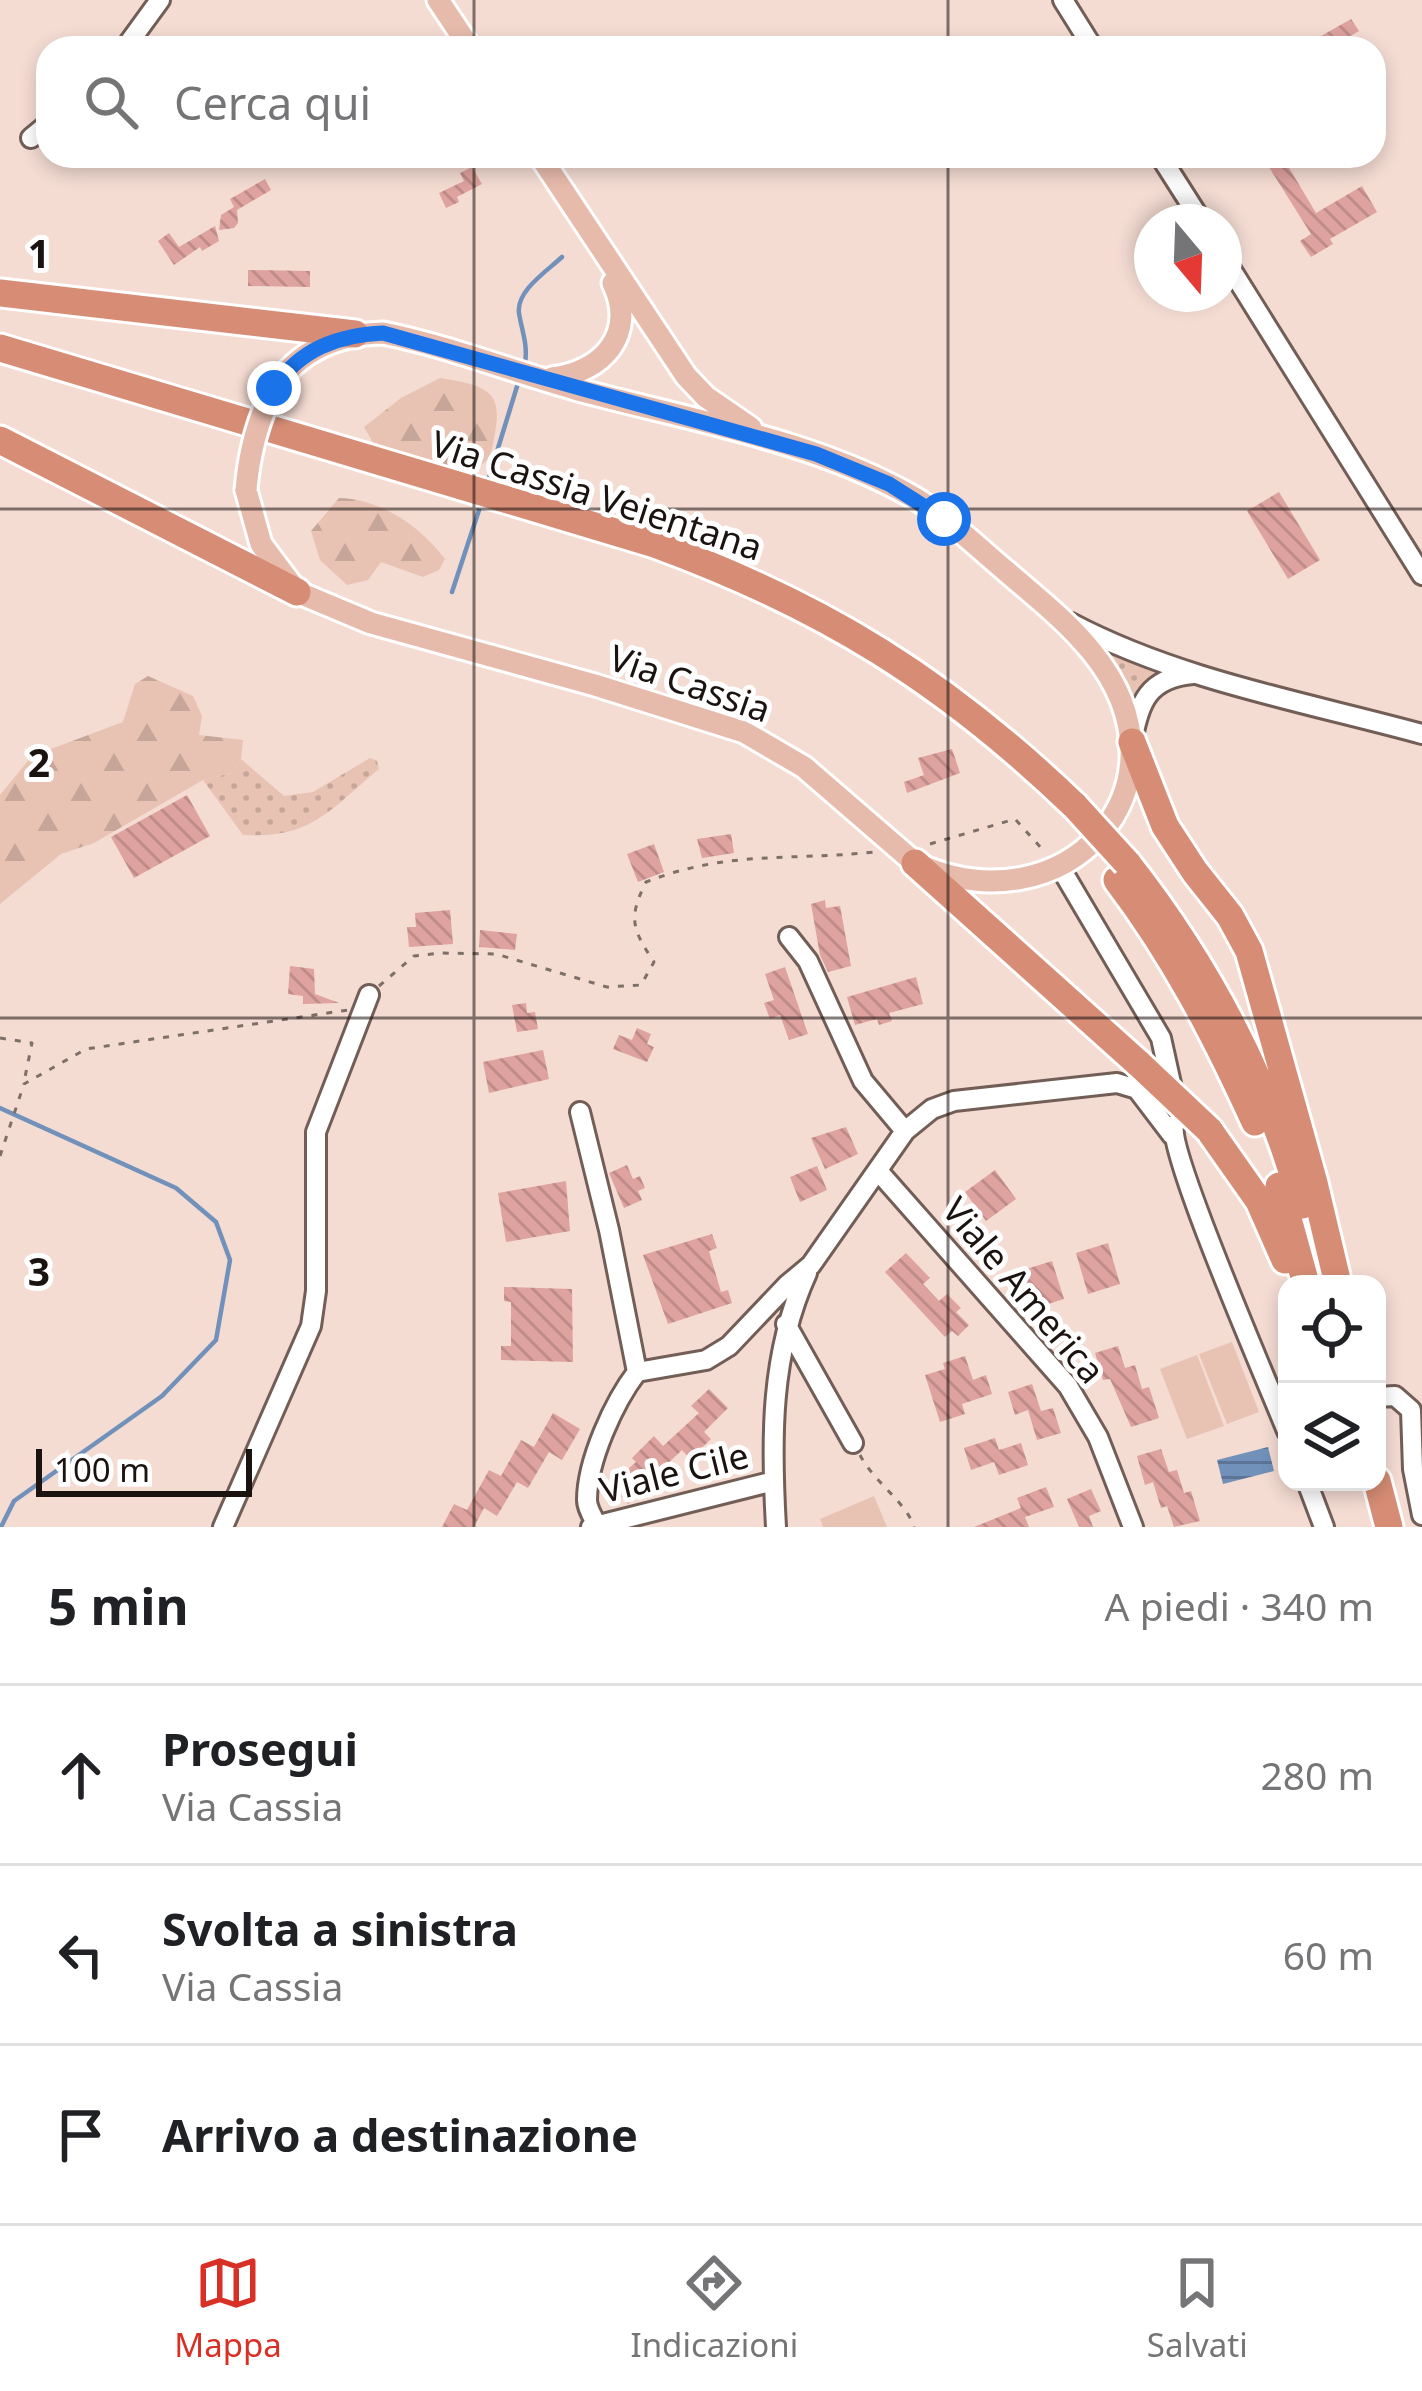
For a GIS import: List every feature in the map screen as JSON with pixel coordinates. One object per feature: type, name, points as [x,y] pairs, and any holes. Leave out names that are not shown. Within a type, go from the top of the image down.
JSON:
[{"type":"highway","points":[[0,293],[355,334]]},
{"type":"highway","name":"Via Cassia Veientana","points":[[0,348],[273,428],[459,496]]},
{"type":"highway","name":"Via Cassia Veientana","points":[[0,367],[492,506],[734,592],[820,634],[957,724],[1070,813],[1201,968],[1239,1037],[1290,1166],[1321,1275]]},
{"type":"highway","points":[[0,440],[297,592]]},
{"type":"highway","points":[[1132,742],[1165,826],[1230,916],[1249,951],[1336,1275]]},
{"type":"highway","points":[[922,854],[1209,1130],[1259,1201],[1289,1275]]},
{"type":"highway","name":"Via Cassia Veientana","points":[[1121,870],[1220,1043],[1274,1172],[1303,1275]]},
{"type":"highway","points":[[1361,1491],[1371,1527]]},
{"type":"highway","points":[[1380,1491],[1389,1527]]},
{"type":"main road","points":[[439,0],[462,36]]},
{"type":"main road","name":"Via Cassia","points":[[547,168],[662,344],[706,398],[784,445]]},
{"type":"main road","name":"Via Cassia","points":[[528,376],[586,371],[611,347],[621,311],[603,254]]},
{"type":"main road","points":[[297,592],[261,544],[246,490],[248,458],[261,414],[286,372],[312,351],[355,334]]},
{"type":"main road","name":"Via Cassia","points":[[297,592],[402,633],[595,685],[744,732],[804,766],[922,854],[938,872],[993,882],[1029,879],[1060,867],[1096,839],[1115,814],[1127,782],[1132,742],[1112,682],[1090,649],[1061,618],[919,500],[841,463],[784,445],[528,376],[415,339],[355,334]]},
{"type":"street","points":[[134,36],[160,0]]},
{"type":"street","points":[[1063,0],[1086,36]]},
{"type":"street","points":[[31,138],[36,134]]},
{"type":"street","points":[[1168,168],[1191,204]]},
{"type":"street","points":[[1242,287],[1422,575]]},
{"type":"street","points":[[1061,618],[1111,643],[1200,674],[1422,734]]},
{"type":"street","points":[[1132,742],[1138,709],[1150,688],[1172,677],[1200,674]]},
{"type":"street","points":[[1060,867],[1161,1038],[1177,1115],[1172,1135]]},
{"type":"street","points":[[789,937],[808,962],[863,1081],[904,1132]]},
{"type":"street","points":[[223,1527],[311,1326],[316,1291],[316,1132],[369,995]]},
{"type":"street","points":[[776,1527],[777,1365],[786,1324],[811,1265],[904,1132],[932,1109],[954,1101],[1117,1083],[1137,1089],[1172,1135],[1278,1403]]},
{"type":"street","points":[[580,1112],[637,1372]]},
{"type":"street","name":"Viale America","points":[[879,1172],[1068,1386],[1097,1437],[1133,1527]]},
{"type":"street","points":[[595,1526],[586,1504],[593,1468],[617,1399],[637,1372],[706,1360],[729,1346],[811,1265]]},
{"type":"street","points":[[786,1324],[853,1443]]},
{"type":"street","points":[[1386,1396],[1395,1396],[1411,1409],[1413,1469],[1422,1516]]},
{"type":"street","name":"Viale Cile","points":[[595,1526],[773,1481]]},
{"type":"street","points":[[1310,1491],[1324,1527]]},
{"type":"path","points":[[922,854],[1015,819],[1060,867]]},
{"type":"path","points":[[24,1084],[86,1049],[352,1010],[414,956],[496,954],[607,987],[641,985],[653,962],[637,936],[633,908],[646,882],[688,865],[722,860],[877,852]]},
{"type":"path","points":[[0,1038],[32,1043],[0,1156]]},
{"type":"path","points":[[853,1443],[870,1475],[912,1517],[914,1527]]},
{"type":"green space","points":[[440,378],[476,386],[487,392],[497,409],[490,458],[464,478],[375,446],[364,427],[401,398]]},
{"type":"green space","points":[[339,498],[370,503],[412,525],[445,559],[439,570],[423,577],[381,562],[368,580],[347,585],[320,560],[311,531]]},
{"type":"green space","points":[[1087,637],[1169,672],[1146,682],[1131,704],[1118,671]]},
{"type":"green space","points":[[148,676],[193,696],[202,716],[199,735],[243,740],[241,759],[231,773],[203,780],[94,843],[61,854],[0,904],[0,795],[32,756],[123,722],[135,684]]},
{"type":"green space","points":[[370,758],[379,769],[332,809],[303,827],[267,835],[243,835],[203,780],[231,773],[241,759],[284,796],[313,792]]},
{"type":"green space","points":[[1232,1342],[1259,1412],[1227,1424],[1199,1354]]},
{"type":"green space","points":[[1197,1355],[1224,1426],[1187,1439],[1160,1369]]},
{"type":"green space","points":[[874,1496],[887,1527],[823,1527],[820,1519]]},
{"type":"water","points":[[1268,1447],[1274,1471],[1223,1484],[1217,1460]]},
{"type":"building","points":[[1351,19],[1359,31],[1350,36],[1321,36]]},
{"type":"building","points":[[473,168],[482,184],[446,208],[439,193],[464,181],[460,173]]},
{"type":"building","points":[[1270,168],[1289,168],[1316,213],[1362,186],[1377,212],[1330,239],[1333,244],[1311,257],[1300,241],[1311,234]]},
{"type":"building","points":[[265,179],[271,190],[237,210],[234,228],[219,230],[221,215],[234,207],[230,199]]},
{"type":"building","points":[[215,226],[219,241],[202,251],[200,247],[174,265],[158,241],[169,233],[179,247]]},
{"type":"building","points":[[248,270],[310,271],[310,287],[248,286]]},
{"type":"building","points":[[1279,492],[1320,560],[1288,579],[1247,511]]},
{"type":"building","points":[[952,749],[960,773],[907,793],[904,782],[924,775],[918,758]]},
{"type":"building","points":[[187,795],[210,836],[134,878],[111,837]]},
{"type":"building","points":[[731,834],[734,853],[702,858],[697,839]]},
{"type":"building","points":[[654,844],[664,872],[638,882],[627,854]]},
{"type":"building","points":[[825,900],[826,908],[840,906],[851,966],[828,972],[820,955],[811,904]]},
{"type":"building","points":[[450,910],[453,944],[409,947],[407,927],[416,927],[415,913]]},
{"type":"building","points":[[480,930],[517,934],[515,950],[479,947]]},
{"type":"building","points":[[290,966],[314,969],[315,994],[339,1003],[303,1004],[303,996],[288,994]]},
{"type":"building","points":[[785,967],[808,1034],[789,1040],[780,1015],[770,1019],[764,1003],[774,1000],[765,974]]},
{"type":"building","points":[[916,977],[923,1004],[889,1013],[892,1021],[879,1025],[877,1019],[855,1025],[847,997]]},
{"type":"building","points":[[526,1003],[527,1013],[535,1012],[538,1029],[517,1032],[512,1005]]},
{"type":"building","points":[[637,1028],[651,1034],[647,1044],[654,1047],[647,1062],[613,1049],[619,1035],[632,1040]]},
{"type":"building","points":[[543,1050],[549,1079],[489,1093],[483,1062]]},
{"type":"building","points":[[846,1127],[858,1154],[825,1169],[811,1138]]},
{"type":"building","points":[[627,1165],[633,1179],[640,1176],[645,1188],[638,1191],[642,1200],[624,1208],[609,1173]]},
{"type":"building","points":[[817,1166],[827,1190],[800,1202],[790,1177]]},
{"type":"building","points":[[995,1170],[1016,1199],[986,1221],[965,1192]]},
{"type":"building","points":[[566,1181],[570,1231],[506,1242],[498,1193]]},
{"type":"building","points":[[712,1234],[717,1248],[709,1251],[721,1292],[728,1290],[732,1303],[668,1324],[643,1255]]},
{"type":"building","points":[[1108,1243],[1120,1284],[1088,1294],[1076,1253]]},
{"type":"building","points":[[906,1253],[930,1278],[923,1284],[939,1301],[947,1294],[961,1308],[956,1312],[969,1325],[958,1336],[952,1331],[945,1337],[885,1272]]},
{"type":"building","points":[[1052,1261],[1064,1299],[1032,1309],[1020,1271]]},
{"type":"building","points":[[504,1287],[572,1289],[573,1362],[501,1360],[501,1346],[511,1346],[511,1302],[504,1301]]},
{"type":"building","points":[[1118,1346],[1125,1368],[1135,1365],[1142,1389],[1149,1387],[1159,1418],[1131,1427],[1110,1379],[1103,1380],[1095,1353]]},
{"type":"building","points":[[965,1356],[973,1380],[986,1375],[992,1394],[962,1404],[965,1414],[940,1422],[925,1375]]},
{"type":"building","points":[[1032,1384],[1041,1411],[1053,1408],[1061,1433],[1037,1440],[1028,1410],[1015,1415],[1008,1392]]},
{"type":"building","points":[[709,1389],[728,1408],[704,1432],[711,1439],[690,1459],[682,1450],[628,1504],[610,1485],[636,1462],[632,1458],[654,1436],[663,1446],[699,1413],[691,1406]]},
{"type":"building","points":[[553,1413],[580,1429],[562,1460],[549,1452],[528,1488],[517,1482],[497,1516],[484,1508],[474,1527],[442,1527],[454,1504],[467,1510],[489,1470],[501,1476],[521,1440],[534,1447]]},
{"type":"building","points":[[995,1438],[999,1450],[1021,1443],[1028,1465],[999,1475],[994,1462],[971,1470],[964,1448]]},
{"type":"building","points":[[1161,1449],[1169,1472],[1177,1470],[1184,1493],[1191,1491],[1200,1521],[1174,1527],[1167,1506],[1161,1508],[1153,1482],[1145,1485],[1137,1456]]},
{"type":"building","points":[[1046,1487],[1054,1507],[1025,1517],[1029,1527],[974,1527],[1021,1508],[1017,1498]]},
{"type":"building","points":[[1091,1489],[1101,1511],[1089,1516],[1093,1527],[1079,1527],[1067,1499]]},
{"type":"waterway","points":[[525,364],[519,305],[534,282],[562,257]]},
{"type":"waterway","points":[[487,484],[519,380]]},
{"type":"waterway","points":[[452,592],[482,501]]},
{"type":"waterway","points":[[0,1108],[176,1188],[216,1222],[230,1260],[216,1340],[162,1396],[14,1501],[1,1527]]},
{"type":"route","points":[[274,388],[299,360],[347,335],[383,333],[415,339],[542,380],[816,454],[889,484],[944,519]]}]
